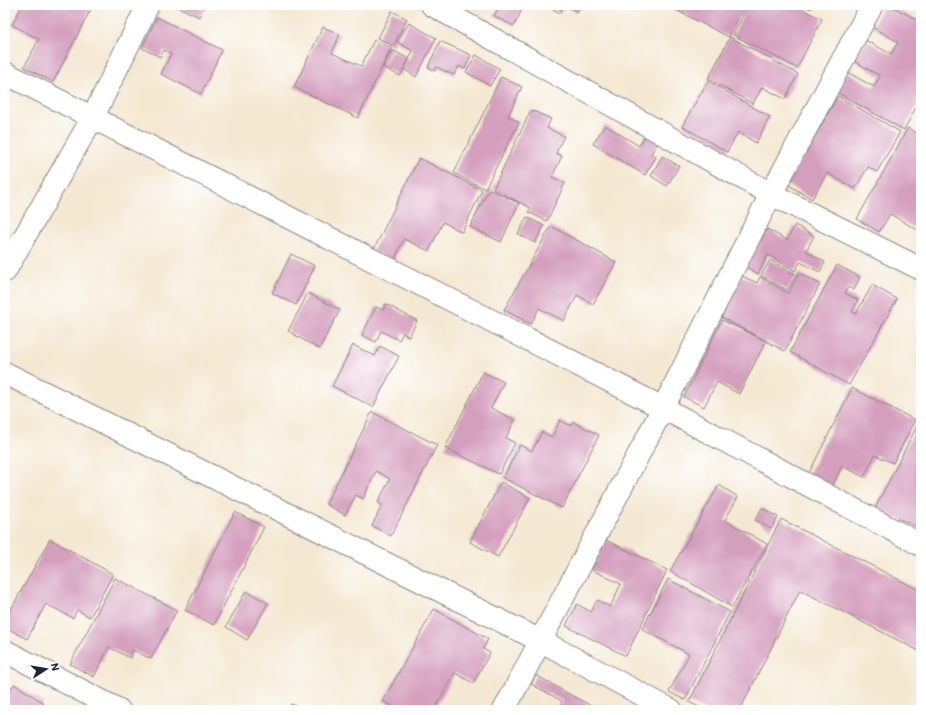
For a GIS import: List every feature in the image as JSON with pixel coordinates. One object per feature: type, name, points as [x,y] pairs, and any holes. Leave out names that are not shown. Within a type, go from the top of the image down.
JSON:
[{"type":"street","points":[[5,271],[93,117],[148,5]]},
{"type":"street","points":[[432,5],[771,194],[921,270]]},
{"type":"street","points":[[504,710],[663,408],[771,194],[872,5]]},
{"type":"street","points":[[5,73],[663,408],[921,546]]},
{"type":"street","points":[[5,373],[541,641],[671,710]]},
{"type":"street","points":[[5,650],[119,710]]},
{"type":"building","points":[[22,5],[93,5],[53,82],[24,67],[39,39],[12,25]]},
{"type":"building","points":[[174,5],[204,5],[199,17]]},
{"type":"building","points":[[500,5],[524,5],[514,26],[494,16]]},
{"type":"building","points":[[545,5],[564,5],[560,13]]},
{"type":"building","points":[[564,5],[581,5],[577,12]]},
{"type":"building","points":[[666,5],[745,5],[729,37]]},
{"type":"building","points":[[748,5],[794,5],[822,19],[797,68],[733,35]]},
{"type":"building","points":[[804,5],[813,5],[811,9]]},
{"type":"building","points":[[884,5],[890,5],[921,22],[921,98],[904,130],[836,92],[847,72],[874,87],[880,76],[854,61],[865,40],[891,54],[898,42],[872,27]]},
{"type":"building","points":[[392,11],[407,19],[393,46],[378,38]]},
{"type":"building","points":[[157,17],[222,50],[201,94],[161,74],[171,54],[164,50],[160,57],[142,48]]},
{"type":"building","points":[[409,23],[436,38],[416,77],[404,69],[413,51],[397,42]]},
{"type":"building","points":[[323,27],[340,34],[332,53],[361,66],[374,40],[391,48],[358,118],[294,87]]},
{"type":"building","points":[[730,37],[798,74],[785,99],[762,87],[753,104],[708,79]]},
{"type":"building","points":[[440,41],[471,55],[465,69],[459,66],[454,75],[436,67],[435,71],[428,67]]},
{"type":"building","points":[[392,50],[409,59],[400,76],[383,67]]},
{"type":"building","points":[[476,55],[500,69],[490,86],[466,72]]},
{"type":"building","points":[[501,77],[522,87],[508,116],[519,122],[485,189],[454,173]]},
{"type":"building","points":[[708,81],[770,117],[756,143],[738,132],[727,152],[682,126]]},
{"type":"building","points":[[838,96],[900,132],[877,172],[868,167],[855,189],[827,173],[812,199],[787,184]]},
{"type":"building","points":[[531,110],[551,119],[547,128],[564,136],[556,153],[562,156],[552,177],[565,183],[547,221],[528,212],[531,208],[493,189]]},
{"type":"building","points":[[605,125],[639,146],[646,134],[658,142],[651,154],[656,157],[645,175],[593,144]]},
{"type":"building","points":[[908,128],[921,136],[921,232],[890,214],[879,232],[857,219]]},
{"type":"building","points":[[662,156],[679,166],[667,186],[651,176]]},
{"type":"building","points":[[419,158],[482,190],[462,232],[443,222],[429,251],[404,239],[394,261],[373,251]]},
{"type":"building","points":[[489,189],[519,203],[501,242],[470,227]]},
{"type":"building","points":[[527,217],[544,226],[535,243],[518,234]]},
{"type":"building","points":[[795,225],[814,236],[806,251],[825,262],[820,272],[800,262],[795,271],[768,255],[758,274],[746,267],[767,229],[787,240]]},
{"type":"building","points":[[551,226],[616,262],[593,304],[577,295],[564,321],[539,308],[531,324],[504,310]]},
{"type":"building","points":[[291,254],[315,266],[296,305],[272,293]]},
{"type":"building","points":[[770,260],[796,275],[787,290],[761,276]]},
{"type":"building","points":[[837,265],[860,277],[854,290],[848,287],[845,293],[858,300],[852,312],[856,314],[872,285],[897,299],[849,385],[790,352]]},
{"type":"building","points":[[799,273],[820,284],[785,351],[721,317],[742,276],[757,283],[760,277],[788,293]]},
{"type":"building","points":[[308,293],[340,310],[319,349],[288,331]]},
{"type":"building","points":[[386,304],[417,321],[409,337],[403,333],[399,340],[381,331],[376,342],[362,335],[376,307],[383,310]]},
{"type":"building","points":[[722,320],[766,341],[739,394],[717,382],[704,407],[684,397]]},
{"type":"building","points":[[353,345],[375,356],[380,346],[399,356],[373,407],[332,386]]},
{"type":"building","points":[[483,372],[504,382],[491,408],[515,420],[506,438],[515,443],[499,474],[445,448]]},
{"type":"building","points":[[852,388],[915,420],[893,463],[875,455],[864,477],[842,466],[829,494],[805,481]]},
{"type":"building","points":[[372,412],[437,445],[391,536],[372,526],[382,505],[378,502],[390,479],[376,471],[363,499],[356,495],[345,515],[326,504]]},
{"type":"building","points":[[560,420],[571,426],[573,422],[599,435],[562,508],[503,478],[520,445],[532,451],[542,432],[552,437]]},
{"type":"building","points":[[919,422],[921,422],[921,529],[898,518],[894,525],[872,514]]},
{"type":"building","points":[[501,482],[530,498],[498,557],[470,542]]},
{"type":"building","points":[[719,485],[738,497],[725,520],[767,544],[732,607],[670,571]]},
{"type":"building","points":[[762,508],[778,517],[771,529],[755,520]]},
{"type":"building","points":[[235,512],[264,527],[214,625],[185,610]]},
{"type":"building","points":[[781,519],[921,591],[921,652],[800,590],[740,710],[705,710],[689,702]]},
{"type":"building","points":[[50,539],[113,574],[90,617],[77,610],[73,618],[46,604],[27,639],[5,627],[5,620]]},
{"type":"building","points":[[606,540],[667,570],[626,656],[566,626],[577,604],[591,612],[597,600],[610,607],[621,584],[592,570]]},
{"type":"building","points":[[115,578],[177,610],[151,659],[133,650],[130,658],[109,647],[94,677],[70,664]]},
{"type":"building","points":[[668,579],[730,612],[685,700],[669,692],[689,654],[642,629]]},
{"type":"building","points":[[246,591],[268,603],[247,640],[226,627]]},
{"type":"building","points":[[434,609],[488,639],[483,649],[490,653],[473,683],[455,673],[434,710],[399,710],[383,701]]},
{"type":"building","points":[[536,675],[600,710],[559,710],[562,701],[531,684]]},
{"type":"building","points":[[14,684],[44,703],[39,710],[5,710],[5,697]]},
{"type":"building","points":[[291,704],[308,710],[289,710]]}]
